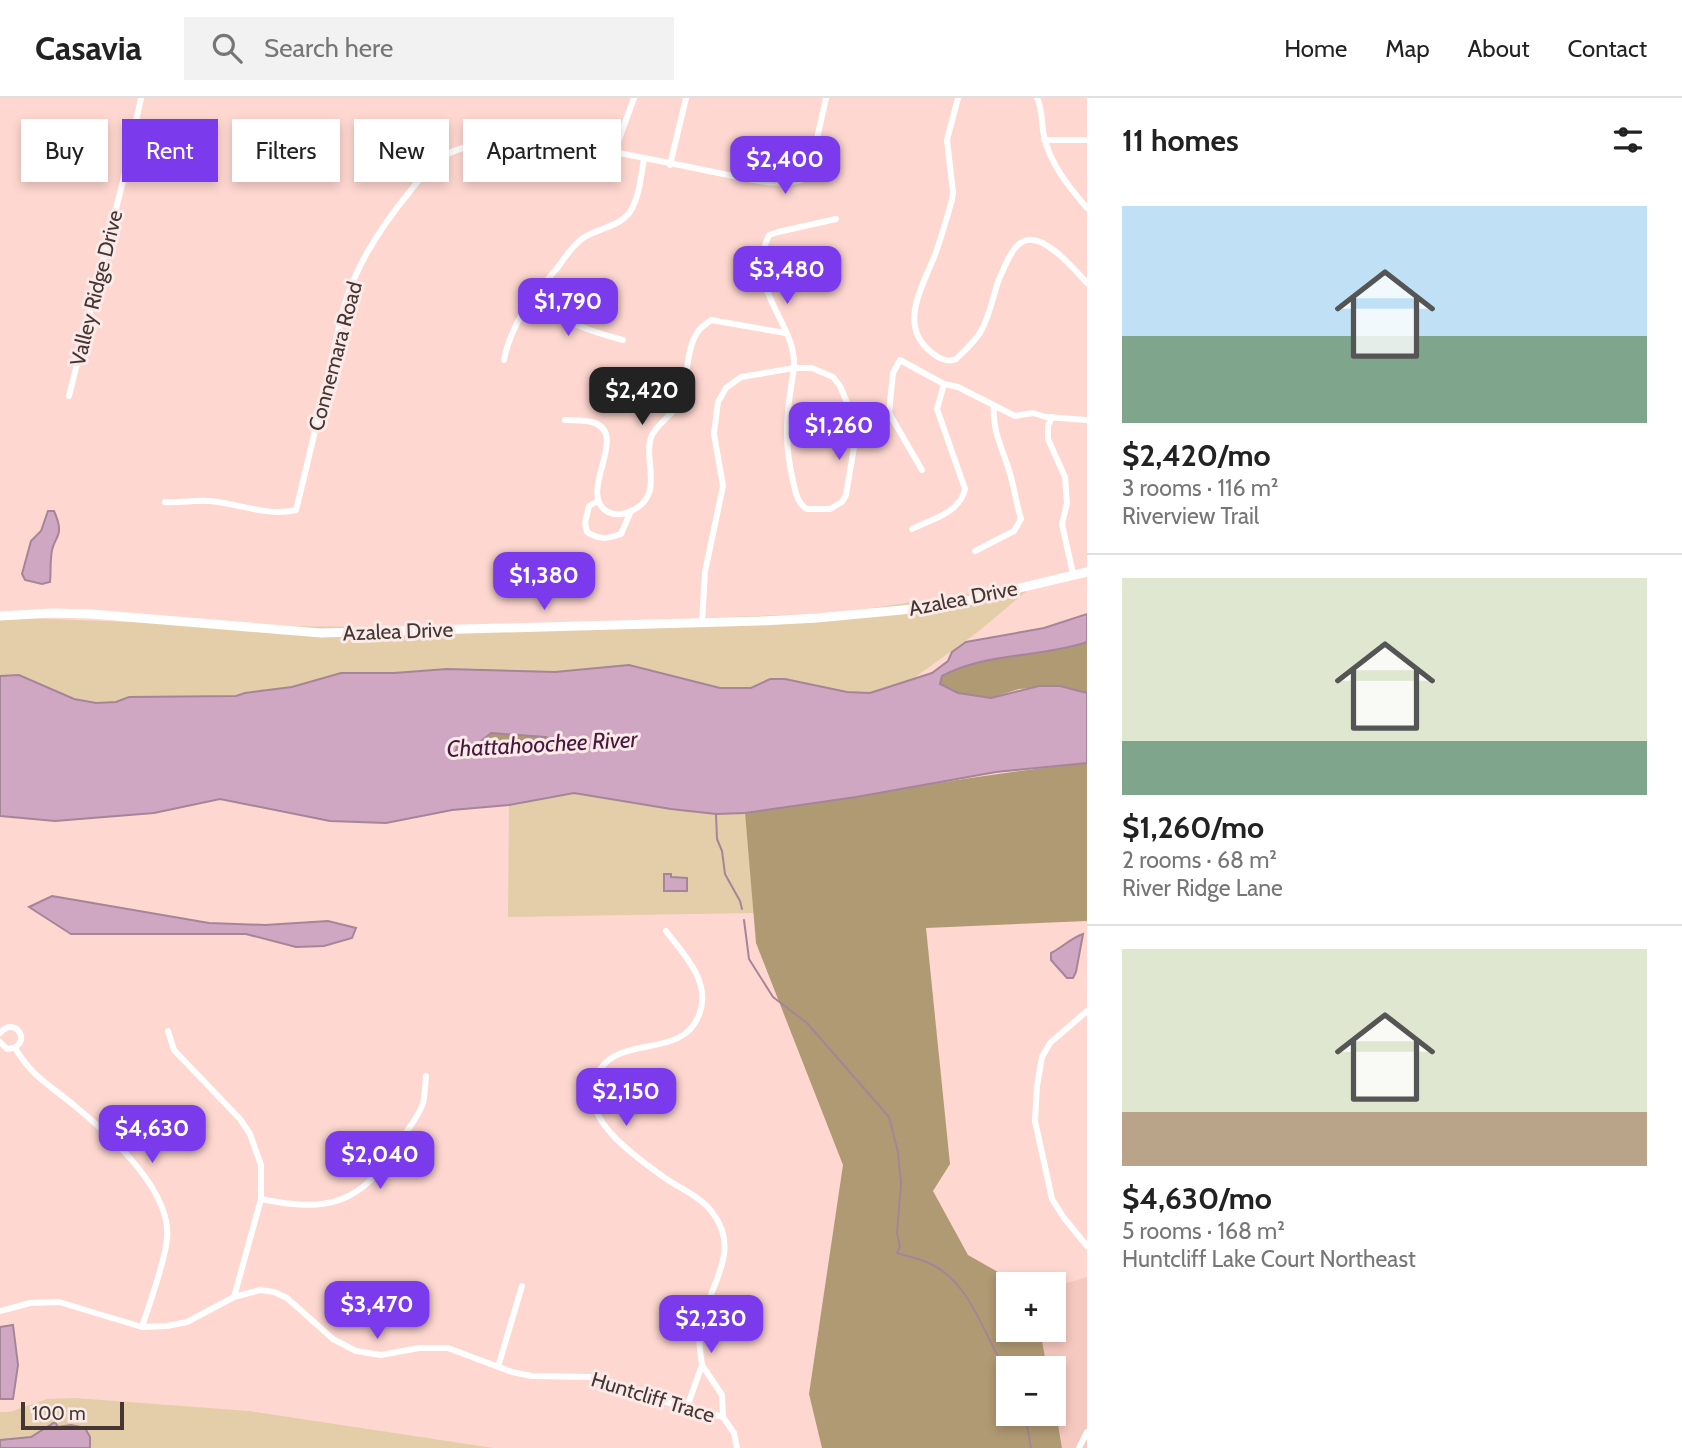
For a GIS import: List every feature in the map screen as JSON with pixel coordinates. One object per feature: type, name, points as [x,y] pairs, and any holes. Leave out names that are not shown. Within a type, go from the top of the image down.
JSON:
[{"type":"street","name":"Valley Ridge Drive","points":[[69,396],[141,98]]},
{"type":"street","points":[[621,134],[634,98]]},
{"type":"street","points":[[668,164],[686,98]]},
{"type":"street","name":"Connemara Road","points":[[621,154],[753,180],[801,181],[810,170],[826,98]]},
{"type":"street","points":[[958,98],[947,140],[952,200],[935,255],[919,289],[916,308],[916,327],[922,342],[933,354],[950,361],[964,351],[981,332],[1007,263],[1018,244],[1024,241],[1030,240],[1059,254],[1087,283]]},
{"type":"street","points":[[1037,98],[1044,140],[1056,167],[1087,208]]},
{"type":"street","points":[[1044,140],[1087,140]]},
{"type":"street","name":"Connemara Road","points":[[165,502],[207,501],[268,512],[296,510],[340,323],[353,280],[378,233],[430,166],[445,155],[463,148]]},
{"type":"street","points":[[504,360],[512,329],[533,297],[579,241],[592,232],[617,223],[628,214],[635,201],[644,159]]},
{"type":"street","points":[[702,624],[705,572],[723,486],[714,434],[718,402],[726,388],[741,377],[794,368],[811,368],[832,377],[840,386],[853,417],[856,435],[846,495],[835,508],[807,509],[798,500],[785,429],[794,368],[795,352],[765,292],[764,246],[769,235],[836,219]]},
{"type":"street","points":[[533,297],[572,325],[623,340]]},
{"type":"street","points":[[565,420],[592,422],[605,434],[607,449],[596,490],[598,501],[613,513],[631,511],[642,504],[651,486],[650,444],[653,435],[669,418],[681,399],[689,359],[699,330],[711,320],[785,333]]},
{"type":"street","points":[[922,470],[889,413],[893,373],[900,360],[944,384],[958,387],[1015,415],[1033,412],[1052,417],[1087,420]]},
{"type":"street","points":[[912,529],[956,508],[963,499],[965,489],[937,409],[944,384]]},
{"type":"street","points":[[975,551],[1014,531],[1021,519],[1009,472],[995,434],[995,406]]},
{"type":"street","points":[[1052,417],[1048,426],[1048,439],[1065,477],[1067,503],[1062,524],[1073,574]]},
{"type":"street","points":[[598,501],[589,506],[585,523],[587,532],[596,538],[606,539],[621,534],[631,511]]},
{"type":"street","name":"Azalea Drive","points":[[0,616],[91,614],[321,633],[702,624],[817,618],[923,608],[970,600],[1087,572]]},
{"type":"street","points":[[666,931],[699,978],[703,998],[698,1018],[682,1038],[628,1050],[611,1058],[597,1077],[593,1100],[597,1116],[609,1132],[665,1178],[704,1204],[720,1225],[725,1257],[701,1325],[699,1343],[702,1365],[722,1395],[723,1417]]},
{"type":"street","points":[[1087,1011],[1050,1043],[1042,1056],[1035,1121],[1052,1199],[1087,1246]]},
{"type":"street","points":[[0,1033],[8,1027],[18,1030],[21,1040],[15,1048],[7,1049],[0,1042]]},
{"type":"street","points":[[168,1031],[174,1050],[240,1119],[250,1134],[261,1165],[261,1199],[234,1297]]},
{"type":"street","points":[[15,1048],[37,1078],[76,1106],[101,1129],[149,1183],[160,1200],[165,1213],[167,1239],[142,1326]]},
{"type":"street","points":[[261,1199],[290,1205],[323,1205],[346,1198],[370,1182],[383,1168],[423,1104],[426,1076]]},
{"type":"street","points":[[498,1367],[522,1286]]},
{"type":"street","name":"Huntcliff Trace","points":[[0,1311],[30,1303],[60,1302],[142,1326],[171,1326],[187,1322],[234,1297],[260,1290],[274,1292],[296,1305],[333,1339],[356,1351],[381,1355],[419,1348],[448,1348],[498,1367],[532,1376],[591,1377],[643,1396],[723,1417],[734,1433],[737,1448]]},
{"type":"street","points":[[687,1407],[702,1365]]},
{"type":"street","points":[[1079,1448],[1087,1432]]},
{"type":"shaded area","points":[[48,511],[54,511],[59,533],[53,545],[50,582],[42,584],[25,580],[22,574],[31,541],[41,531]]},
{"type":"shaded area","points":[[1035,584],[979,631],[910,681],[870,693],[847,692],[800,681],[761,682],[751,688],[720,688],[629,665],[555,672],[447,669],[341,673],[292,687],[236,696],[129,697],[116,702],[96,703],[74,699],[19,675],[0,676],[0,620],[25,618],[233,626],[405,627],[566,623],[838,613]]},
{"type":"shaded area","points":[[1087,614],[1087,642],[959,668],[942,676],[940,684],[958,693],[991,698],[1039,686],[1060,686],[1087,693],[1087,763],[996,772],[856,797],[745,813],[716,814],[671,809],[574,793],[509,805],[452,810],[386,823],[330,821],[220,799],[154,813],[55,821],[0,816],[0,676],[19,675],[74,699],[96,703],[116,702],[129,697],[236,696],[292,687],[341,673],[447,669],[555,672],[629,665],[720,688],[751,688],[770,679],[785,679],[847,692],[870,693],[932,673],[966,642],[1044,628]],"holes":[[[491,733],[546,737],[551,741],[549,746],[534,752],[461,757],[455,754],[457,747],[480,742]]]},
{"type":"shaded area","points":[[1087,642],[1087,693],[1060,686],[1019,689],[991,698],[958,693],[940,684],[942,676],[959,668]]},
{"type":"shaded area","points":[[491,733],[546,737],[552,741],[549,746],[535,752],[461,757],[455,754],[457,747],[480,742]]},
{"type":"shaded area","points":[[1087,763],[1087,921],[926,928],[950,1164],[933,1191],[968,1255],[998,1272],[996,1342],[1042,1342],[1045,1356],[996,1356],[996,1426],[1058,1426],[1062,1448],[822,1448],[809,1394],[843,1165],[756,943],[745,813]]},
{"type":"shaded area","points":[[574,793],[638,804],[745,813],[754,913],[508,917],[509,805]]},
{"type":"shaded area","points":[[664,874],[687,878],[687,891],[664,891]]},
{"type":"shaded area","points":[[52,896],[209,923],[265,925],[328,921],[356,928],[352,938],[324,946],[296,947],[246,934],[71,934],[29,907]]},
{"type":"shaded area","points":[[1083,934],[1076,972],[1073,978],[1067,978],[1051,960],[1051,953]]},
{"type":"shaded area","points":[[1087,1277],[1087,1448],[1062,1448],[1058,1426],[1066,1426],[1066,1356],[1045,1356],[1042,1342],[1066,1342],[1066,1283]]},
{"type":"shaded area","points":[[13,1325],[18,1365],[13,1399],[0,1399],[0,1327]]},
{"type":"shaded area","points":[[75,1398],[249,1411],[493,1448],[0,1448],[0,1412],[10,1412],[47,1399]]},
{"type":"shaded area","points":[[55,1422],[58,1427],[71,1425],[85,1428],[90,1437],[90,1448],[0,1448],[0,1440],[31,1437]]},
{"type":"waterway","points":[[716,814],[717,839],[722,851],[725,874],[742,909]]},
{"type":"waterway","points":[[744,920],[749,959],[773,997],[807,1023],[889,1117],[898,1152],[901,1184],[897,1233],[900,1246],[897,1253],[933,1265],[947,1274],[968,1299],[998,1356]]},
{"type":"waterway","points":[[1027,1426],[1031,1448]]},
{"type":"water label","name":"Chattahoochee River","points":[[542,744]]}]
